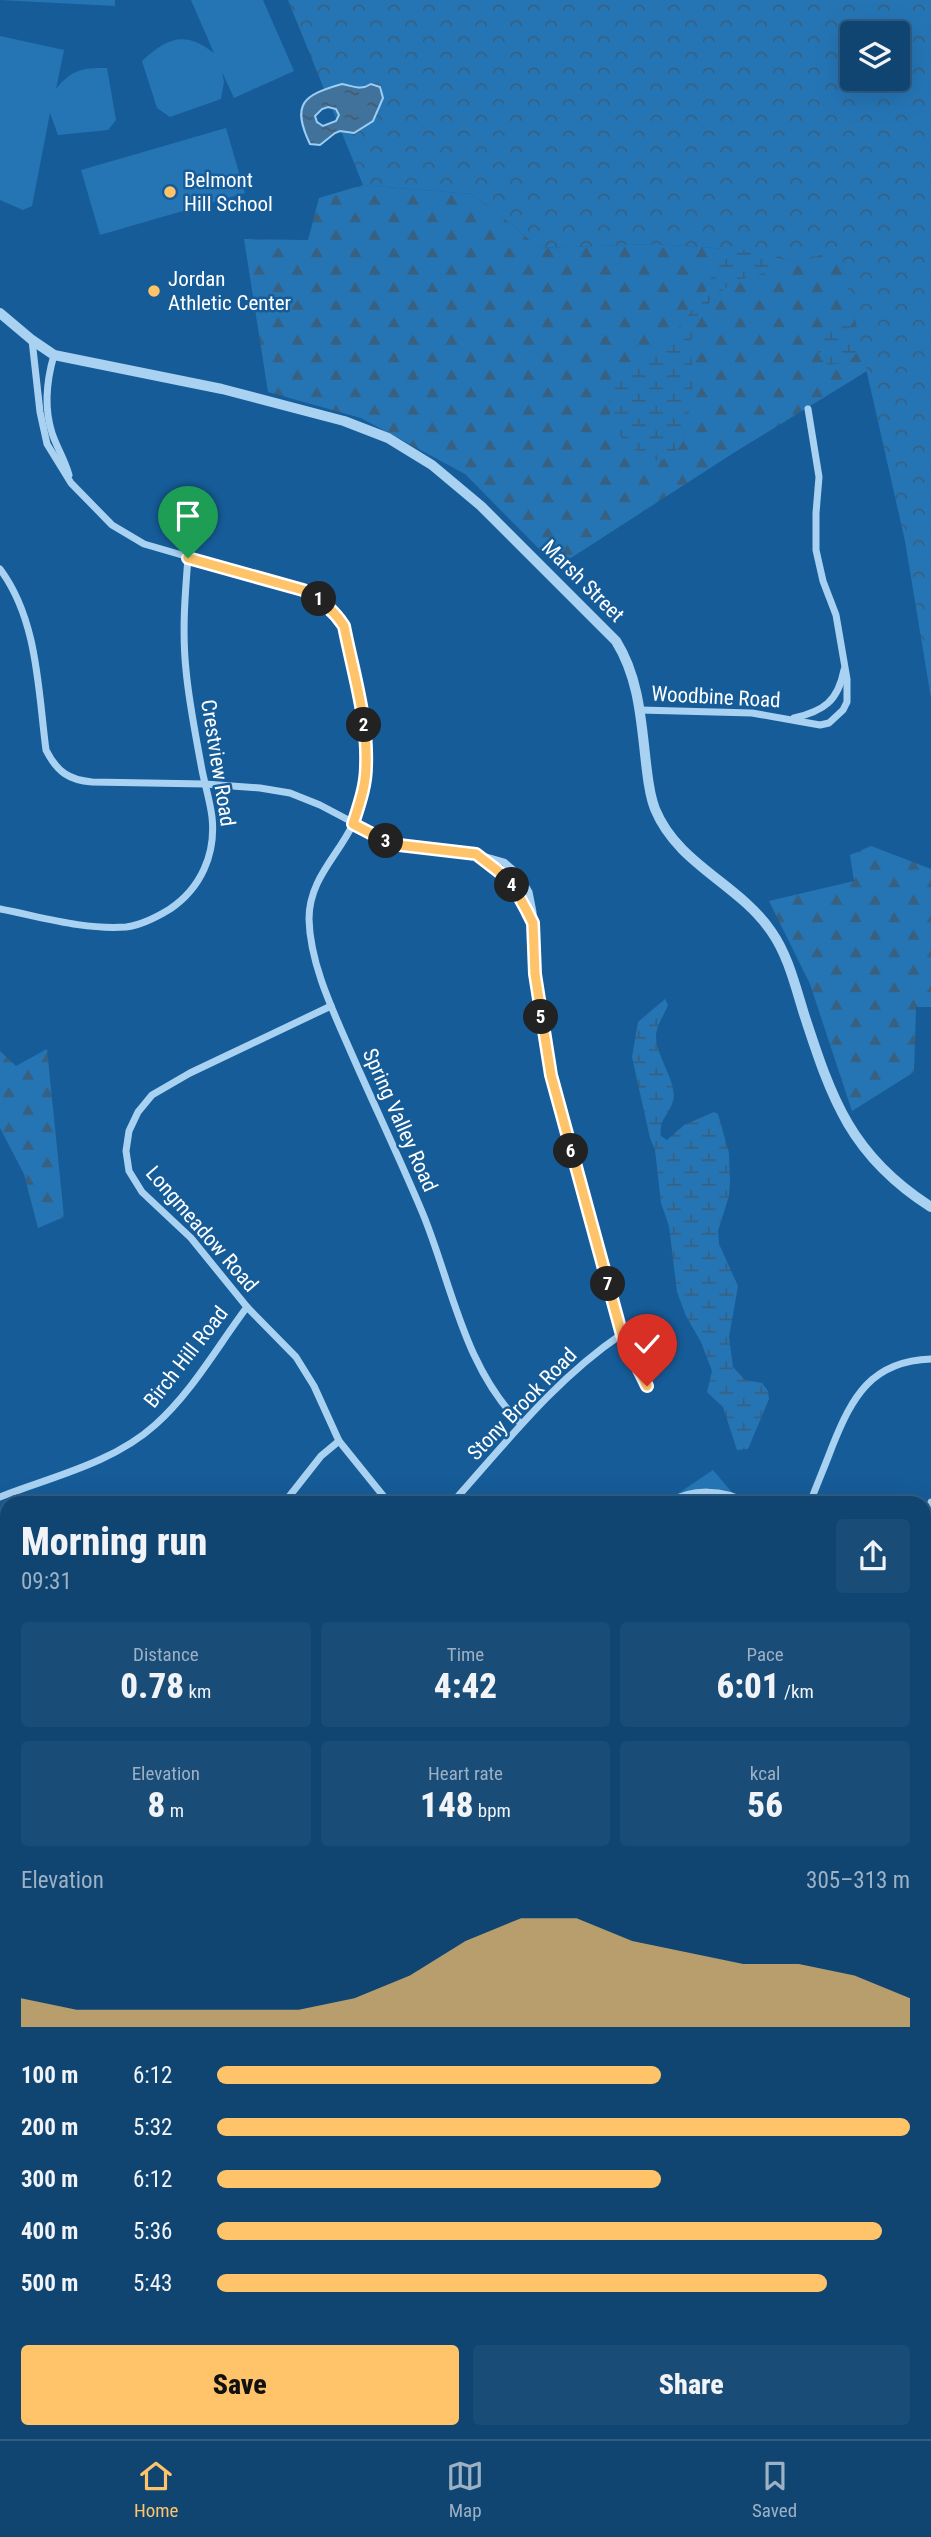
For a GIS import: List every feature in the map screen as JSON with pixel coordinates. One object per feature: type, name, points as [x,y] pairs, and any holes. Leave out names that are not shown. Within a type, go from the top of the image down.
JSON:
[{"type":"street","name":"Marsh Street","points":[[0,313],[54,355],[235,392],[344,421],[374,432],[403,446],[439,470],[481,506],[609,632],[627,662],[636,685],[649,788],[663,824],[683,852],[750,907],[772,932],[788,965],[823,1072],[842,1115],[879,1166],[931,1207]]},
{"type":"street","points":[[32,340],[40,412],[47,444],[71,483]]},
{"type":"street","points":[[54,355],[49,375],[51,432],[66,464],[71,483]]},
{"type":"street","name":"Woodbine Road","points":[[640,710],[752,713],[820,725],[837,718],[847,702],[845,662],[836,615],[823,581],[816,550],[819,477],[808,409]]},
{"type":"street","name":"Spring Valley Road","points":[[71,483],[113,525],[144,544],[303,590],[319,598],[344,626],[364,723],[366,765],[363,793],[353,824],[331,857],[310,905],[311,934],[331,1006],[423,1216],[471,1348],[489,1385],[521,1424]]},
{"type":"street","name":"Crestview Road","points":[[0,909],[95,927],[129,927],[155,919],[179,903],[194,888],[208,863],[212,817],[186,670],[184,594],[188,558]]},
{"type":"street","points":[[0,569],[19,600],[30,631],[46,750],[63,775],[75,780],[205,784],[290,793],[320,805],[382,839],[399,845],[476,854],[504,862],[519,875],[530,899],[535,974],[551,1075],[622,1335],[647,1386]]},
{"type":"street","name":"Woodbine Road","points":[[791,719],[821,709],[837,695],[845,662]]},
{"type":"street","points":[[476,854],[510,882],[533,923]]},
{"type":"street","name":"Longmeadow Road","points":[[331,1006],[190,1073],[152,1095],[138,1112],[129,1131],[129,1171],[142,1192],[191,1238],[247,1307],[296,1357],[314,1386],[339,1441],[382,1496]]},
{"type":"street","name":"Birch Hill Road","points":[[3,1496],[107,1456],[147,1432],[176,1404],[198,1377],[247,1307]]},
{"type":"street","name":"Stony Brook Road","points":[[458,1496],[521,1424],[583,1363],[622,1335]]},
{"type":"street","points":[[813,1496],[844,1418],[862,1389],[893,1367],[906,1362],[931,1359]]},
{"type":"street","points":[[290,1496],[321,1456],[339,1441]]},
{"type":"street","points":[[685,1496],[695,1492],[729,1496]]},
{"type":"green space","points":[[0,0],[115,0],[115,6]]},
{"type":"green space","points":[[191,0],[263,0],[294,71],[234,98],[222,72],[224,82],[221,99],[170,117],[157,108],[142,61],[160,47],[177,40],[194,42],[214,53]]},
{"type":"green space","points":[[288,0],[931,0],[931,698],[905,541],[839,249],[796,263],[755,251],[656,244],[539,248],[471,194],[363,185]]},
{"type":"green space","points":[[0,36],[64,50],[56,89],[67,77],[78,71],[107,68],[116,120],[108,130],[58,135],[50,113],[32,206],[23,210],[0,200]]},
{"type":"green space","points":[[226,128],[245,193],[100,235],[81,170]]},
{"type":"green space","points":[[363,185],[471,194],[539,248],[656,244],[755,251],[796,263],[839,248],[867,371],[557,567],[465,474],[361,418],[268,392],[244,239],[308,240],[319,198]]},
{"type":"green space","points":[[775,238],[774,262],[768,272],[737,280],[716,295],[702,311],[694,327],[691,343],[693,386],[686,436],[679,448],[661,461],[651,460],[640,454],[623,440],[611,421],[611,394],[625,372],[637,362],[650,358],[677,330],[710,285],[714,260],[725,242]]},
{"type":"green space","points":[[835,318],[841,319],[852,329],[859,344],[849,362],[829,365],[818,353],[817,341]]},
{"type":"green space","points":[[871,846],[931,869],[931,1007],[916,1007],[914,1072],[852,1111],[810,984],[769,901],[854,881],[850,855]]},
{"type":"green space","points":[[665,999],[668,1005],[656,1037],[674,1094],[661,1126],[661,1136],[667,1140],[684,1125],[714,1112],[718,1114],[729,1153],[729,1196],[718,1231],[719,1244],[738,1286],[729,1337],[733,1367],[745,1380],[762,1383],[768,1391],[769,1399],[748,1449],[737,1450],[723,1407],[707,1392],[712,1371],[677,1292],[669,1226],[661,1203],[655,1150],[632,1057],[638,1022]]},
{"type":"green space","points":[[47,1049],[64,1217],[38,1228],[24,1174],[0,1128],[0,1051],[16,1066]]},
{"type":"green space","points":[[713,1470],[735,1496],[674,1496]]},
{"type":"water","points":[[342,84],[360,88],[371,84],[380,87],[383,98],[373,121],[354,133],[340,131],[320,145],[310,144],[301,119],[304,103],[318,92]],"holes":[[[322,109],[336,109],[339,115],[336,121],[323,126],[317,122],[315,116]]]},
{"type":"place","name":"Belmont Hill School","points":[[170,192]]},
{"type":"place","name":"Jordan Athletic Center","points":[[154,291]]},
{"type":"route","points":[[188,558],[303,590],[319,598],[344,626],[364,723],[366,765],[363,793],[353,824],[399,845],[476,854],[502,874],[522,901],[533,923],[535,974],[551,1075],[622,1335],[647,1386]]}]
